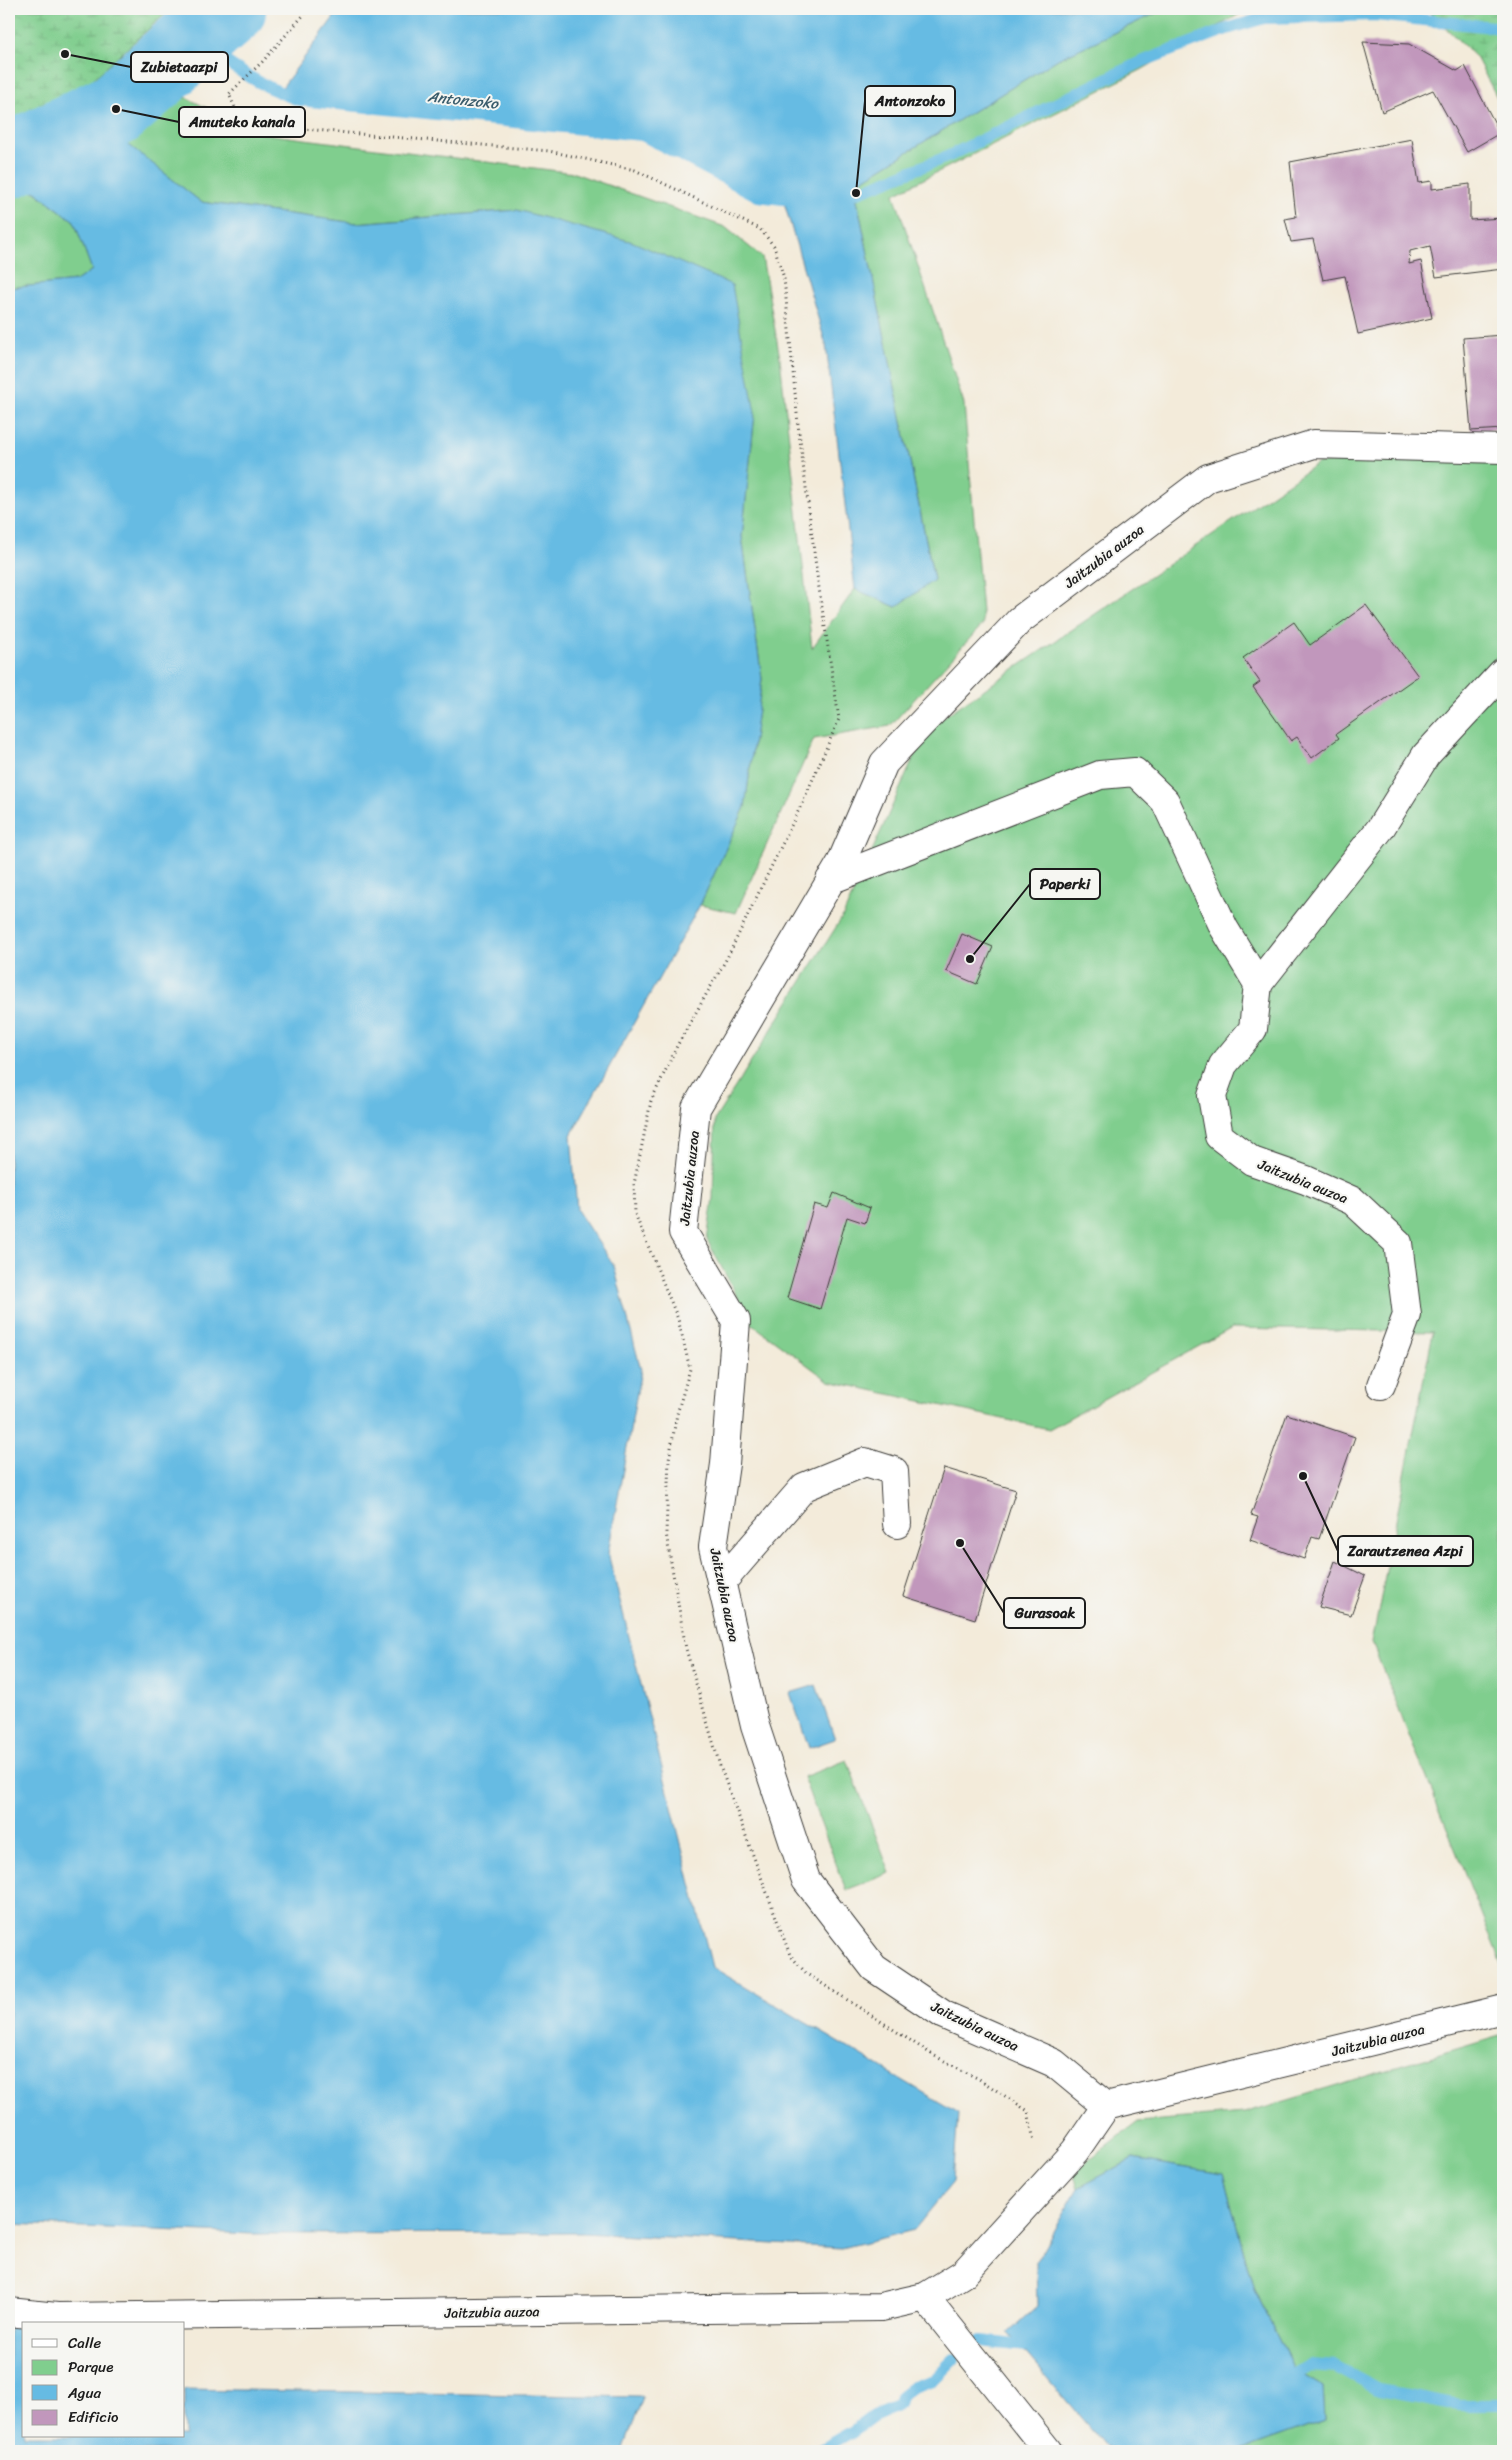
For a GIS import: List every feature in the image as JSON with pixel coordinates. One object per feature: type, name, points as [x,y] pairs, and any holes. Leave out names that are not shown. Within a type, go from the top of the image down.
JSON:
[{"type":"street","name":"Jaitzubia auzoa","points":[[1106,2106],[1054,2063],[944,2014],[874,1968],[806,1880],[755,1726],[713,1547],[725,1464],[736,1321],[683,1232],[696,1108],[840,863],[884,763],[1020,620],[1208,478],[1314,444],[1503,449]]},
{"type":"street","points":[[830,880],[1100,774],[1134,772],[1165,801],[1224,928],[1258,984],[1380,829],[1426,755],[1503,672]]},
{"type":"street","name":"Jaitzubia auzoa","points":[[1258,984],[1253,1029],[1223,1065],[1212,1096],[1219,1136],[1252,1161],[1306,1180],[1353,1201],[1398,1243],[1407,1314],[1381,1385]]},
{"type":"street","points":[[721,1584],[804,1487],[865,1462],[894,1471],[897,1524]]},
{"type":"street","name":"Jaitzubia auzoa","points":[[9,2312],[57,2317],[881,2307],[925,2297],[964,2273],[1075,2151],[1106,2106],[1503,2009]]},
{"type":"street","points":[[925,2297],[1048,2451]]},
{"type":"path","points":[[229,94],[262,62],[309,9]]},
{"type":"green space","points":[[9,9],[171,9],[71,99],[9,123]]},
{"type":"green space","points":[[1165,9],[1247,10],[1141,70],[894,194],[964,404],[983,624],[890,726],[814,739],[736,913],[700,905],[745,807],[762,679],[742,537],[755,413],[517,210],[356,223],[201,202],[126,143],[181,95],[257,133],[574,173],[725,227],[762,257],[780,358],[812,648],[855,589],[896,607],[934,579],[854,185],[1058,59]]},
{"type":"green space","points":[[1426,9],[1503,9],[1503,109],[1476,57]]},
{"type":"green space","points":[[28,187],[74,221],[92,270],[76,281],[9,288],[9,192]]},
{"type":"green space","points":[[1503,453],[1503,1968],[1372,1643],[1433,1332],[1232,1328],[1049,1429],[829,1381],[752,1324],[707,1240],[713,1198],[715,1119],[843,916],[927,728],[1318,463]]},
{"type":"green space","points":[[847,1760],[890,1873],[846,1890],[803,1777]]},
{"type":"green space","points":[[1503,2035],[1503,2451],[1238,2451],[1325,2420],[1323,2386],[1293,2368],[1254,2290],[1223,2174],[1133,2159],[1078,2188],[1073,2172],[1138,2122],[1244,2113]]},
{"type":"water","points":[[340,9],[1165,9],[1058,59],[854,185],[934,580],[896,607],[855,589],[826,345],[783,199],[758,196],[642,135],[299,100],[278,93]]},
{"type":"water","points":[[71,99],[201,202],[356,223],[517,210],[633,242],[732,285],[755,413],[742,537],[762,679],[745,807],[700,905],[571,1135],[577,1210],[614,1266],[641,1370],[608,1553],[712,1967],[958,2113],[953,2182],[914,2230],[842,2248],[583,2233],[253,2234],[9,2224],[9,288],[76,281],[92,270],[74,221],[29,187],[9,192],[9,123]]},
{"type":"water","points":[[816,1685],[835,1739],[809,1748],[790,1693]]},
{"type":"water","points":[[1133,2159],[1223,2174],[1254,2290],[1293,2368],[1323,2386],[1325,2420],[1238,2451],[1119,2451],[1105,2446],[1008,2332],[1037,2306],[1036,2261],[1078,2188]]},
{"type":"water","points":[[9,2313],[22,2323],[22,2438],[185,2438],[185,2389],[643,2397],[623,2451],[9,2451]]},
{"type":"building","points":[[1363,42],[1409,44],[1457,71],[1465,66],[1500,133],[1467,152],[1433,90],[1382,112]]},
{"type":"building","points":[[1412,139],[1419,183],[1432,181],[1432,189],[1470,184],[1470,220],[1503,218],[1503,269],[1436,277],[1430,246],[1410,251],[1409,264],[1421,261],[1432,318],[1358,334],[1345,276],[1323,280],[1313,239],[1291,242],[1285,219],[1296,217],[1290,162]]},
{"type":"building","points":[[1503,335],[1503,429],[1471,431],[1463,338]]},
{"type":"building","points":[[1366,605],[1418,676],[1336,734],[1339,738],[1312,758],[1297,737],[1291,741],[1253,687],[1260,682],[1243,658],[1294,622],[1310,645]]},
{"type":"building","points":[[962,934],[993,947],[977,984],[946,971]]},
{"type":"building","points":[[834,1193],[870,1208],[865,1223],[847,1217],[820,1309],[787,1298],[814,1204],[828,1208]]},
{"type":"building","points":[[1287,1414],[1355,1437],[1319,1539],[1312,1537],[1304,1559],[1250,1540],[1258,1517],[1251,1515]]},
{"type":"building","points":[[944,1468],[1016,1490],[975,1619],[903,1596]]},
{"type":"building","points":[[1335,1561],[1365,1576],[1351,1615],[1319,1607]]},
{"type":"waterway","points":[[9,161],[116,109],[229,9]]},
{"type":"waterway","name":"Antonzoko","points":[[840,194],[856,193],[949,156],[1141,62],[1227,29],[1264,18],[1375,15],[1503,28]]},
{"type":"waterway","name":"Antonzoko","points":[[195,39],[245,74],[299,100],[642,135],[758,196],[783,199],[801,198]]},
{"type":"waterway","points":[[981,2341],[1035,2347]]},
{"type":"waterway","points":[[818,2451],[853,2431],[873,2416],[899,2404],[901,2396],[913,2387],[933,2380],[954,2359]]},
{"type":"waterway","points":[[1285,2380],[1310,2365],[1336,2367],[1379,2390],[1460,2405],[1503,2405]]},
{"type":"place","name":"Zubietaazpi","points":[[65,54]]},
{"type":"place","name":"Amuteko kanala","points":[[116,109]]},
{"type":"place","name":"Antonzoko","points":[[856,193]]},
{"type":"place","name":"Paperki","points":[[970,959]]},
{"type":"place","name":"Zarautzenea Azpi","points":[[1303,1476]]},
{"type":"place","name":"Gurasoak","points":[[960,1543]]}]
